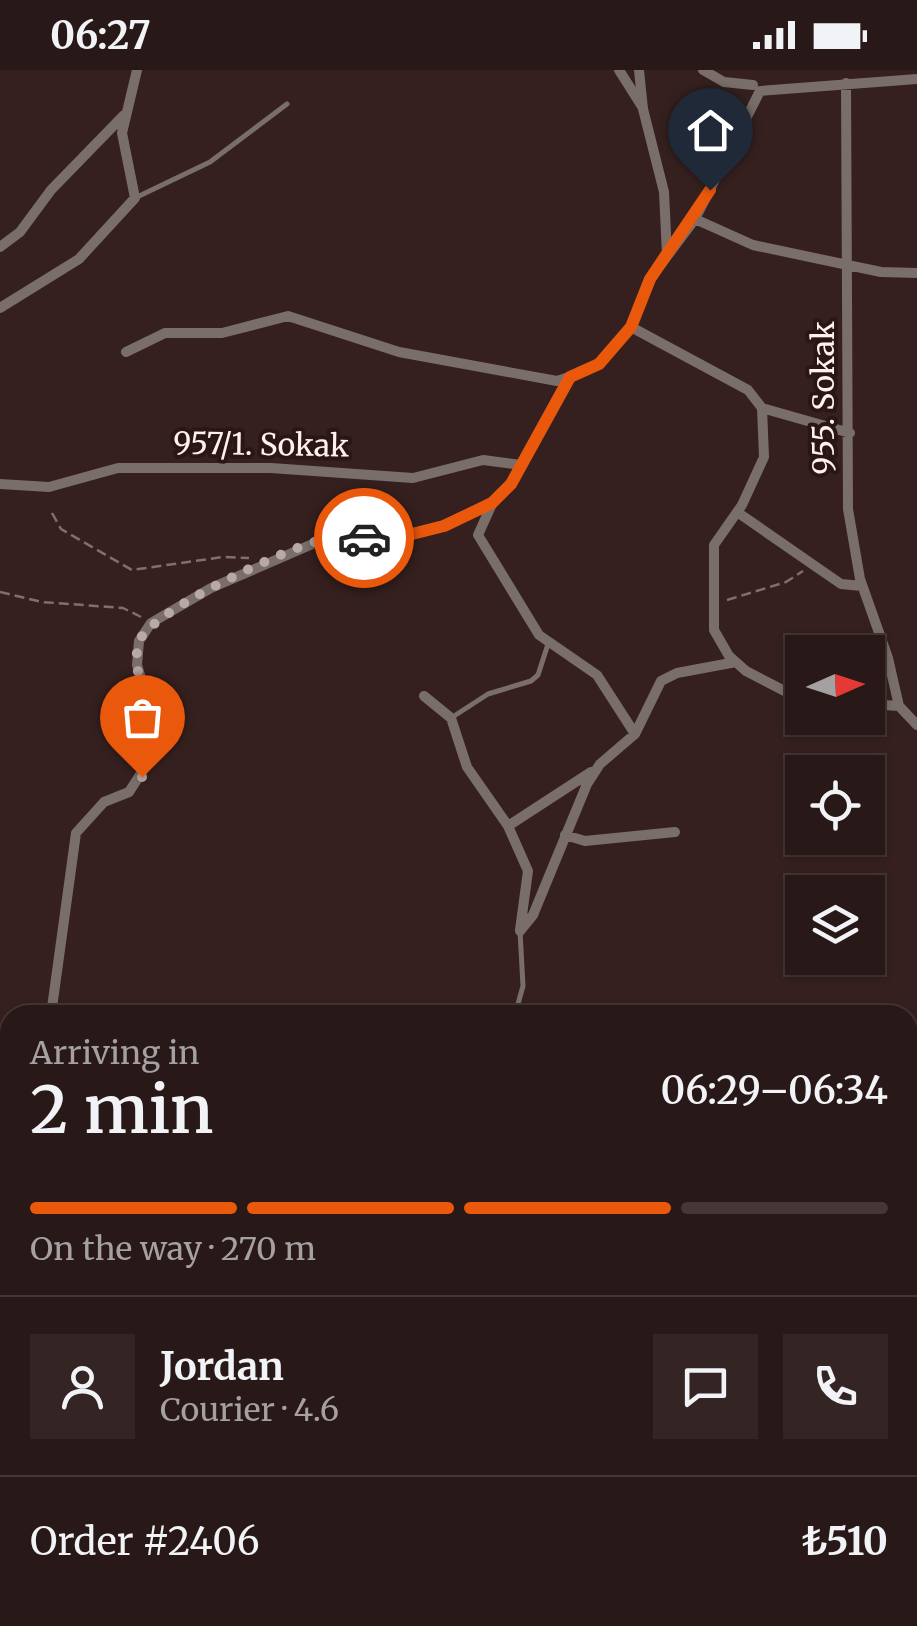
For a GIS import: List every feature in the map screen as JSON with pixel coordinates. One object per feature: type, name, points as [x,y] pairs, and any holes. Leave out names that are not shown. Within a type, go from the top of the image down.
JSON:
[{"type":"street","points":[[0,308],[79,259],[134,198],[122,133],[137,70]]},
{"type":"street","points":[[618,70],[643,109]]},
{"type":"street","points":[[640,70],[643,109],[664,192],[667,256]]},
{"type":"street","points":[[703,70],[724,82],[753,86]]},
{"type":"street","points":[[126,352],[165,333],[222,333],[288,316],[399,352],[558,381],[599,364],[631,327],[650,279],[695,219],[751,102],[754,70]]},
{"type":"street","name":"955. Sokak","points":[[858,70],[851,83],[848,509],[862,586],[899,706]]},
{"type":"street","points":[[751,102],[768,88],[917,79]]},
{"type":"street","points":[[0,247],[20,232],[51,190],[125,114]]},
{"type":"street","points":[[695,219],[754,246],[881,272],[917,273]]},
{"type":"street","points":[[631,327],[748,390],[762,408],[764,457],[737,512],[714,545],[714,630],[736,662],[785,690]]},
{"type":"street","points":[[570,377],[511,484],[492,503],[478,535],[548,644],[598,676],[635,734]]},
{"type":"street","points":[[762,408],[850,433]]},
{"type":"street","name":"957/1. Sokak","points":[[0,484],[49,487],[118,468],[270,468],[413,478],[482,460],[521,465]]},
{"type":"street","points":[[52,1005],[76,833],[104,802],[129,792],[149,761],[150,712],[138,666],[139,641],[152,623],[210,588],[324,539],[396,538],[428,530],[492,503]]},
{"type":"street","points":[[737,512],[841,584],[862,586]]},
{"type":"street","points":[[508,826],[600,764],[635,734],[661,682],[677,673],[736,662]]},
{"type":"street","points":[[424,696],[452,718],[467,767],[508,826],[528,871],[520,930]]},
{"type":"street","points":[[885,705],[899,706],[917,725]]},
{"type":"street","points":[[520,930],[533,915],[565,835],[600,764]]},
{"type":"street","points":[[565,835],[585,841],[675,832]]},
{"type":"lane","points":[[134,198],[210,162],[287,104]]},
{"type":"lane","points":[[452,718],[488,694],[538,675],[548,644]]},
{"type":"lane","points":[[518,1005],[523,986],[520,930]]},
{"type":"path","points":[[52,513],[60,530],[132,570],[223,557],[275,560]]},
{"type":"path","points":[[712,603],[786,582],[813,564]]},
{"type":"path","points":[[0,592],[42,602],[123,608],[152,623]]},
{"type":"way so far","points":[[142,777],[153,736],[138,666],[139,641],[152,623],[210,588],[324,539],[364,538]]},
{"type":"route","points":[[364,538],[396,538],[444,526],[492,503],[511,484],[570,377],[599,364],[631,327],[650,279],[695,219],[710,190]]}]
